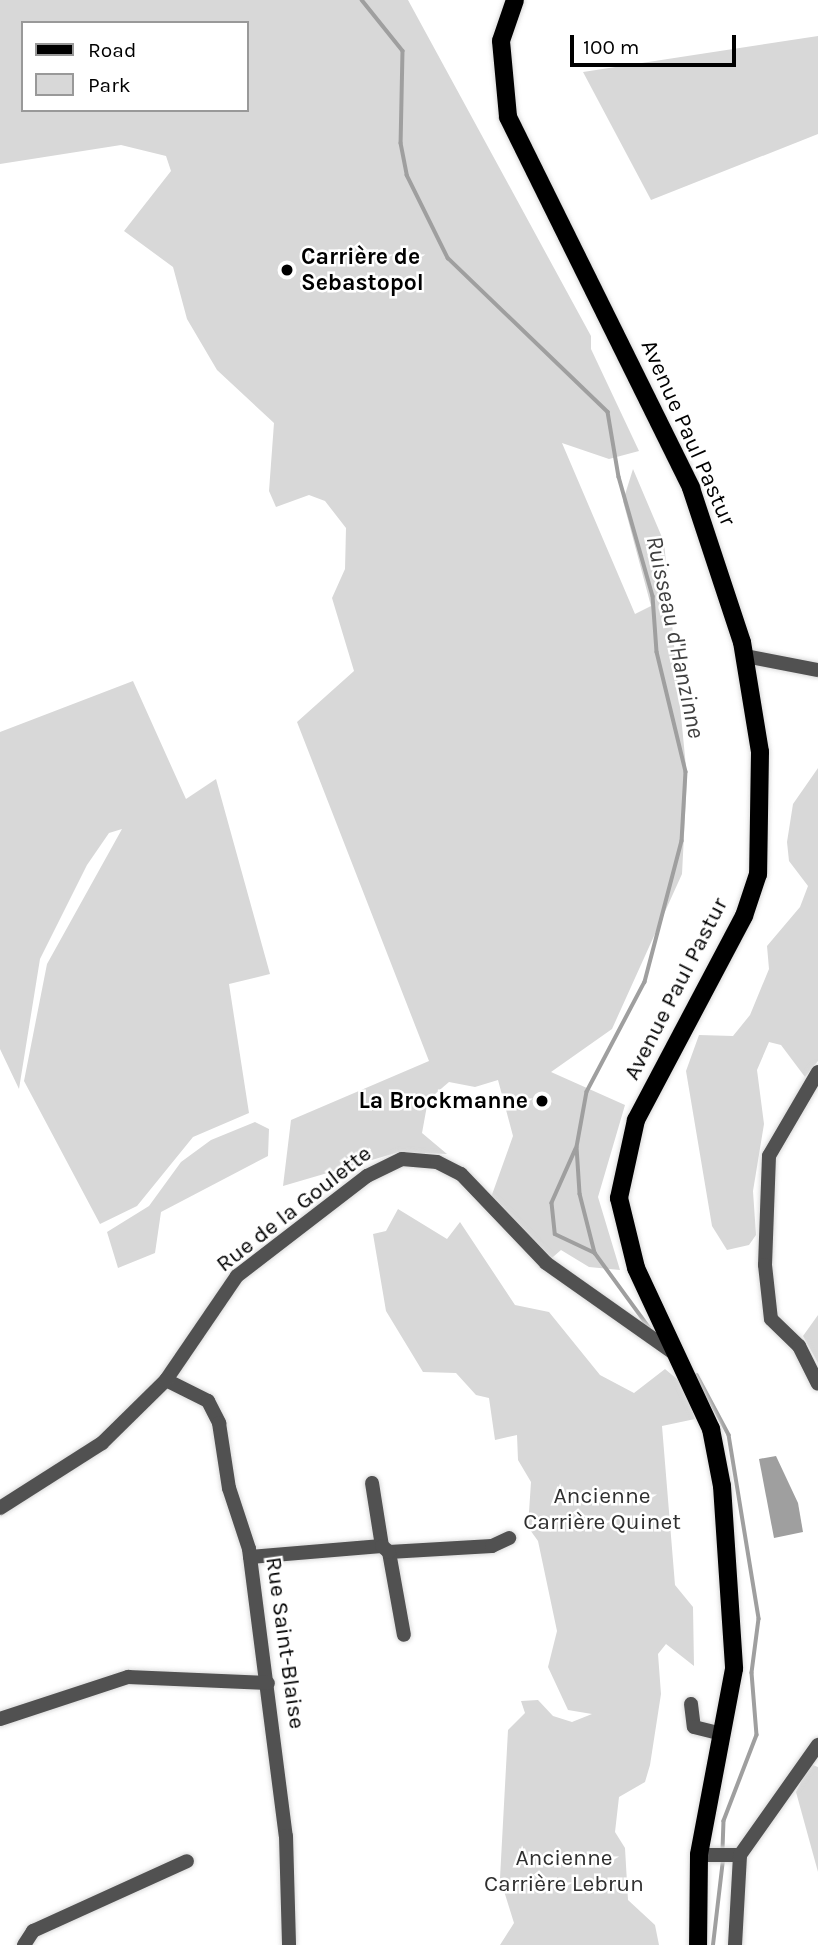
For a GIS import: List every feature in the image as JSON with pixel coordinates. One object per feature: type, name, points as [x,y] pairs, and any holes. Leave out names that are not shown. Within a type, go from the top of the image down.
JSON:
[{"type":"main road","name":"Avenue Paul Pastur","points":[[515,0],[501,41],[508,117],[691,488],[745,656],[763,799],[758,874],[744,916],[636,1120],[621,1176],[624,1234],[711,1429],[722,1486],[734,1669],[699,1855],[698,1945]]},
{"type":"street","points":[[745,656],[818,670]]},
{"type":"street","points":[[818,1072],[769,1156],[765,1265],[771,1319],[799,1346],[818,1384]]},
{"type":"street","name":"Rue de la Goulette","points":[[0,1508],[102,1443],[166,1380],[237,1276],[367,1176],[402,1159],[437,1162],[461,1174],[546,1263],[679,1357]]},
{"type":"street","name":"Rue Saint-Blaise","points":[[166,1380],[208,1401],[219,1423],[229,1488],[250,1557],[286,1836],[289,1945]]},
{"type":"street","points":[[372,1483],[404,1635]]},
{"type":"street","points":[[250,1557],[492,1546],[509,1538]]},
{"type":"street","points":[[0,1719],[128,1677],[268,1684]]},
{"type":"street","points":[[691,1704],[694,1727],[722,1734]]},
{"type":"street","points":[[735,1945],[730,1855],[818,1745]]},
{"type":"street","points":[[699,1855],[730,1855]]},
{"type":"street","points":[[24,1945],[33,1931],[187,1861]]},
{"type":"green space","points":[[0,0],[408,0],[591,336],[591,349],[639,451],[609,459],[562,443],[635,614],[651,606],[623,501],[633,469],[664,542],[687,777],[682,874],[612,1029],[551,1072],[625,1105],[598,1197],[620,1270],[589,1267],[561,1250],[546,1263],[489,1203],[513,1136],[498,1080],[475,1087],[449,1082],[428,1100],[422,1133],[447,1154],[399,1152],[283,1186],[291,1120],[429,1061],[297,722],[354,671],[332,598],[345,569],[346,528],[325,501],[309,495],[276,507],[269,491],[274,423],[217,370],[187,319],[173,267],[124,231],[171,171],[166,156],[121,145],[0,164]]},
{"type":"green space","points":[[818,36],[818,134],[651,200],[583,72]]},
{"type":"green space","points":[[133,681],[186,799],[216,779],[270,974],[229,984],[249,1113],[193,1137],[137,1206],[100,1224],[24,1081],[47,964],[122,829],[109,833],[87,865],[40,959],[19,1089],[0,1049],[0,732]]},
{"type":"green space","points":[[818,768],[818,1061],[805,1077],[781,1045],[769,1042],[757,1070],[764,1124],[753,1191],[756,1235],[749,1245],[727,1250],[712,1226],[686,1071],[699,1035],[733,1036],[750,1015],[769,969],[767,946],[800,907],[808,886],[789,861],[787,842],[793,804]]},
{"type":"green space","points":[[255,1122],[269,1129],[268,1156],[161,1212],[155,1253],[118,1268],[107,1232],[149,1206],[181,1162],[211,1140]]},
{"type":"green space","name":"Ancienne Carrière Quinet","points":[[398,1209],[447,1239],[460,1222],[515,1305],[549,1312],[600,1375],[634,1393],[665,1369],[683,1384],[695,1419],[662,1426],[675,1585],[693,1607],[694,1666],[666,1644],[658,1654],[661,1694],[650,1765],[645,1782],[619,1797],[615,1832],[625,1848],[628,1900],[655,1925],[659,1945],[500,1945],[514,1923],[500,1878],[508,1730],[525,1713],[521,1701],[538,1700],[553,1716],[572,1722],[592,1714],[568,1710],[548,1667],[557,1631],[538,1541],[528,1527],[531,1482],[518,1460],[517,1435],[495,1440],[489,1398],[476,1395],[456,1373],[423,1372],[386,1311],[373,1234],[386,1231]]},
{"type":"green space","points":[[818,1315],[818,1363],[803,1336]]},
{"type":"green space","points":[[810,1764],[818,1767],[818,1872],[796,1792]]},
{"type":"shaded area","points":[[776,1456],[798,1503],[803,1532],[774,1538],[759,1459]]},
{"type":"waterway","name":"Ruisseau d'Hanzinne","points":[[362,0],[403,51],[401,143],[407,175],[448,258],[608,412],[619,477],[653,596],[657,652],[686,772],[682,841],[645,982],[587,1092],[577,1147],[580,1194],[595,1253],[649,1327]]},
{"type":"waterway","name":"Ruisseau d'Hanzinne","points":[[576,1149],[552,1203],[555,1234],[595,1253]]},
{"type":"waterway","name":"Ruisseau d'Hanzinne","points":[[697,1375],[729,1435],[759,1619],[752,1673],[757,1735],[724,1821],[723,1852]]},
{"type":"waterway","name":"Ruisseau d'Hanzinne","points":[[713,1945],[723,1860]]},
{"type":"place","name":"Carrière de Sebastopol","points":[[287,270]]},
{"type":"place","name":"La Brockmanne","points":[[542,1101]]},
{"type":"park label","name":"Ancienne Carrière Lebrun","points":[[564,1871]]}]
